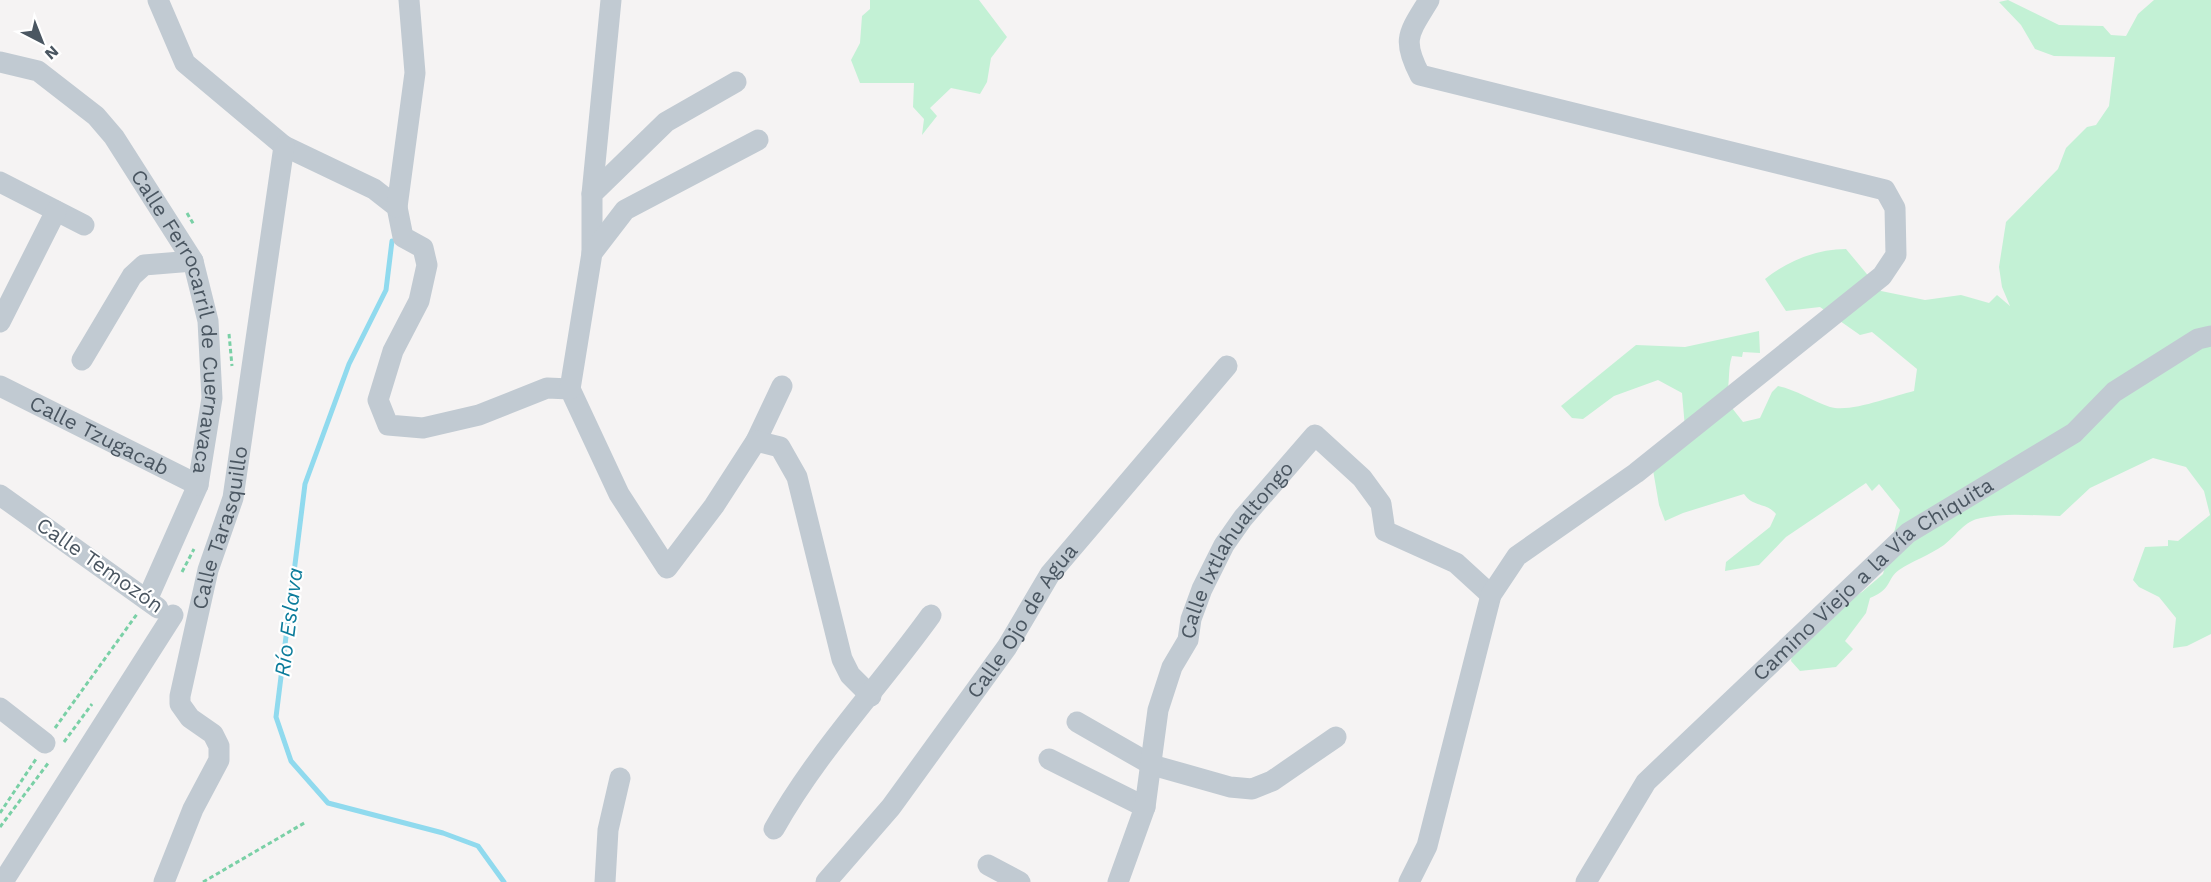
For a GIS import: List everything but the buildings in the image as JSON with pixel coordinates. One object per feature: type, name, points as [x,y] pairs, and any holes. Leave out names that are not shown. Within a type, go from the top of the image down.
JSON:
[{"type":"street","points":[[158,0],[185,63],[284,146],[374,189],[397,207]]},
{"type":"street","points":[[409,0],[415,73],[397,207],[403,237],[423,248],[427,265],[419,301],[393,351],[378,400],[388,425],[423,428],[479,415],[547,388],[570,389]]},
{"type":"street","points":[[610,0],[591,194],[592,253],[570,389],[619,494],[666,568],[714,506],[756,441],[782,386]]},
{"type":"street","points":[[1409,882],[1427,846],[1491,595],[1517,556],[1636,473],[1882,276],[1896,255],[1895,208],[1885,190],[1420,75],[1410,55],[1409,34],[1429,0]]},
{"type":"street","name":"Calle Ferrocarril de Cuernavaca","points":[[0,62],[38,71],[96,116],[114,137],[193,261],[208,321],[212,398],[198,484],[147,600]]},
{"type":"street","points":[[591,194],[666,122],[736,82]]},
{"type":"street","points":[[592,253],[625,210],[758,140]]},
{"type":"street","name":"Calle Tarasquillo","points":[[164,882],[193,808],[219,760],[219,746],[213,735],[190,718],[180,704],[208,570],[233,498],[284,146]]},
{"type":"street","points":[[0,182],[84,225]]},
{"type":"street","points":[[0,322],[56,211]]},
{"type":"street","points":[[82,360],[132,276],[144,265],[193,261]]},
{"type":"street","name":"Camino Viejo a la Vía Chiquita","points":[[1586,882],[1646,782],[1908,533],[2074,433],[2114,392],[2198,339],[2211,336]]},
{"type":"street","name":"Calle Ojo de Agua","points":[[826,882],[891,807],[1007,647],[1050,574],[1227,366]]},
{"type":"street","name":"Calle Tzugacab","points":[[0,386],[198,484]]},
{"type":"street","name":"Calle Ixtlahualtongo","points":[[1119,882],[1144,807],[1152,765],[1158,710],[1172,668],[1188,640],[1191,619],[1202,589],[1224,545],[1244,518],[1315,435],[1362,478],[1381,504],[1385,531],[1456,563],[1491,595]]},
{"type":"street","points":[[756,441],[780,447],[797,477],[842,659],[850,675],[871,696]]},
{"type":"street","name":"Calle Temozón","points":[[0,495],[147,600],[173,615],[184,627],[192,643]]},
{"type":"street","points":[[6,877],[173,615]]},
{"type":"street","points":[[774,829],[790,800],[844,726],[871,696],[932,615]]},
{"type":"street","points":[[0,708],[51,751]]},
{"type":"street","points":[[1077,722],[1152,765],[1230,787],[1252,789],[1272,781],[1336,737]]},
{"type":"street","points":[[1049,759],[1144,807]]},
{"type":"street","points":[[605,882],[608,830],[620,778]]},
{"type":"street","points":[[988,865],[1020,882]]},
{"type":"path","points":[[184,208],[197,231]]},
{"type":"path","points":[[228,326],[232,369]]},
{"type":"path","points":[[181,574],[196,545]]},
{"type":"path","points":[[0,827],[147,600]]},
{"type":"path","points":[[0,813],[98,696]]},
{"type":"path","points":[[203,882],[306,822]]},
{"type":"green space","points":[[870,0],[979,0],[1007,37],[991,58],[987,82],[980,94],[951,88],[930,108],[937,116],[922,135],[924,119],[913,107],[914,83],[860,83],[851,60],[860,43],[862,16],[870,9]]},
{"type":"green space","points":[[2008,0],[2059,25],[2103,26],[2111,35],[2126,36],[2138,14],[2154,0],[2211,0],[2211,634],[2187,646],[2173,648],[2176,618],[2159,597],[2139,587],[2133,580],[2145,547],[2168,546],[2168,540],[2178,541],[2210,515],[2204,491],[2186,467],[2153,458],[2090,488],[2060,516],[2001,515],[1970,522],[1944,545],[1895,573],[1886,588],[1870,598],[1866,613],[1845,641],[1853,649],[1836,667],[1800,671],[1791,661],[1792,655],[1827,613],[1862,592],[1883,574],[1900,510],[1879,484],[1872,491],[1866,483],[1786,537],[1759,565],[1725,571],[1726,562],[1770,527],[1776,514],[1744,494],[1665,521],[1659,505],[1652,464],[1685,428],[1682,393],[1658,380],[1614,396],[1583,419],[1572,418],[1561,406],[1636,345],[1685,347],[1759,331],[1760,353],[1743,352],[1742,357],[1732,356],[1725,399],[1743,422],[1760,418],[1772,392],[1778,386],[1830,407],[1839,408],[1860,406],[1914,391],[1917,369],[1872,332],[1860,335],[1820,307],[1786,311],[1765,279],[1803,257],[1824,251],[1846,249],[1881,291],[1925,300],[1961,295],[1989,303],[1997,295],[2010,306],[2002,287],[1999,267],[2006,222],[2058,169],[2066,148],[2087,127],[2096,125],[2109,106],[2115,57],[2054,56],[2035,49],[2021,25],[1999,2]]},
{"type":"waterway","name":"Río Eslava","points":[[392,241],[386,290],[349,364],[305,484],[276,717],[291,761],[328,803],[443,833],[478,846],[504,882]]}]
